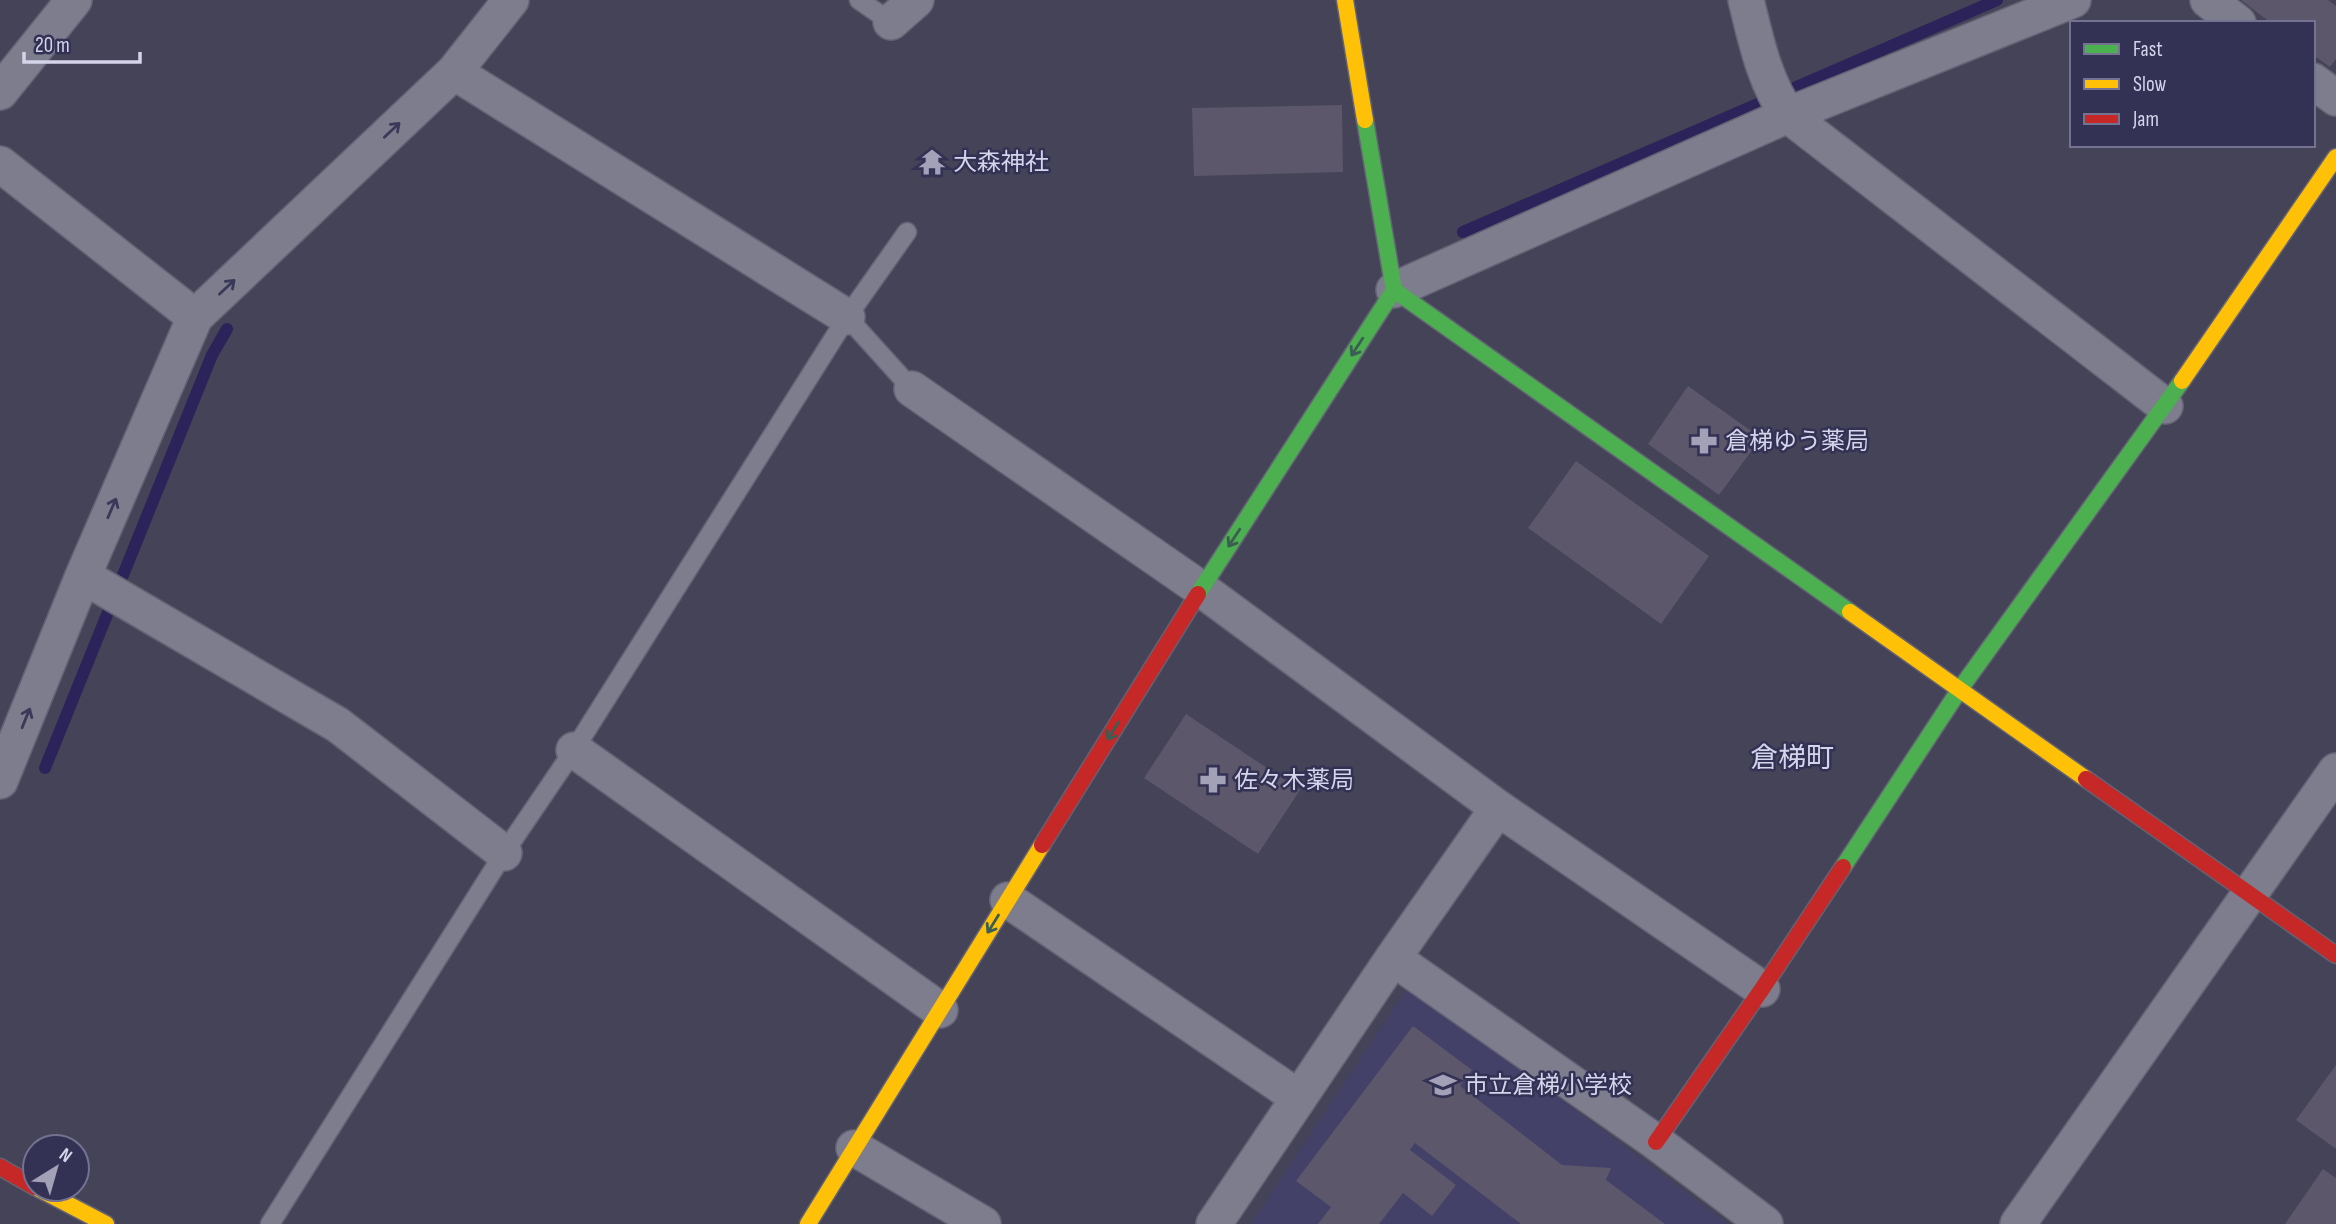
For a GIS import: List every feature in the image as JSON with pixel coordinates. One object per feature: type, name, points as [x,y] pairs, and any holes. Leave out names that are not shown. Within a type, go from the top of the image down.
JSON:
[{"type":"street","points":[[0,92],[74,0]]},
{"type":"street","points":[[0,781],[83,576],[195,317],[454,72],[511,0]]},
{"type":"street","points":[[1345,0],[1394,290],[2336,955]]},
{"type":"street","points":[[1746,0],[1777,96],[2165,406]]},
{"type":"street","points":[[808,1224],[1201,589],[1394,290],[1777,96],[2073,0]]},
{"type":"street","points":[[2208,0],[2235,21]]},
{"type":"street","points":[[454,72],[847,317]]},
{"type":"street","points":[[2315,82],[2336,98]]},
{"type":"street","points":[[1656,1143],[1762,989],[1960,689],[2165,406],[2336,157]]},
{"type":"street","points":[[0,164],[195,317]]},
{"type":"street","points":[[912,389],[1201,589],[1498,808],[1762,989]]},
{"type":"street","points":[[83,576],[338,726],[504,853]]},
{"type":"street","points":[[574,750],[940,1010]]},
{"type":"street","points":[[2018,1224],[2336,771]]},
{"type":"street","points":[[1214,1224],[1393,958],[1498,808]]},
{"type":"street","points":[[1009,900],[1299,1098]]},
{"type":"street","points":[[1393,958],[1656,1143],[1765,1224]]},
{"type":"street","points":[[854,1148],[983,1224]]},
{"type":"street","points":[[0,1167],[21,1179]]},
{"type":"street","points":[[66,1203],[106,1224]]},
{"type":"lane","points":[[859,0],[904,11]]},
{"type":"lane","points":[[270,1224],[847,317],[907,232]]},
{"type":"lane","points":[[847,317],[912,389]]},
{"type":"shaded area","name":"市立倉梯小学校","points":[[1409,985],[1728,1224],[1251,1224]]},
{"type":"building","points":[[2241,0],[2328,0],[2336,6],[2336,59],[2330,67],[2315,56],[2315,21],[2268,21]]},
{"type":"building","points":[[1342,105],[1343,172],[1194,176],[1192,108]]},
{"type":"building","name":"倉梯ゆう薬局","points":[[1688,386],[1761,438],[1719,495],[1648,444]]},
{"type":"building","points":[[1576,461],[1709,556],[1661,624],[1528,528]]},
{"type":"building","points":[[1186,714],[1300,790],[1258,854],[1144,778]]},
{"type":"building","points":[[1413,1026],[1472,1070],[1460,1086],[1562,1165],[1611,1168],[1606,1180],[1665,1224],[1521,1224],[1415,1143],[1410,1150],[1456,1185],[1432,1216],[1403,1193],[1379,1224],[1318,1224],[1331,1207],[1296,1181]]},
{"type":"building","points":[[2336,1065],[2336,1149],[2296,1120]]},
{"type":"building","points":[[2323,1169],[2336,1178],[2336,1224],[2285,1224]]},
{"type":"waterway","points":[[1463,232],[1997,0]]},
{"type":"waterway","points":[[45,768],[212,355],[227,329]]},
{"type":"traffic: fast","points":[[1198,594],[1394,290],[1365,120]]},
{"type":"traffic: fast","points":[[1394,290],[1850,612]]},
{"type":"traffic: fast","points":[[1843,867],[1960,689],[2182,381]]},
{"type":"traffic: slow","points":[[1345,0],[1365,120]]},
{"type":"traffic: slow","points":[[2182,381],[2336,157]]},
{"type":"traffic: slow","points":[[1850,612],[2086,779]]},
{"type":"traffic: slow","points":[[808,1224],[1042,845]]},
{"type":"traffic: slow","points":[[66,1203],[106,1224]]},
{"type":"traffic: jam","points":[[1042,845],[1198,594]]},
{"type":"traffic: jam","points":[[2086,779],[2336,955]]},
{"type":"traffic: jam","points":[[1656,1142],[1843,867]]},
{"type":"traffic: jam","points":[[0,1167],[21,1179]]},
{"type":"place","name":"大森神社","points":[[932,162]]},
{"type":"place","name":"倉梯ゆう薬局","points":[[1704,441]]},
{"type":"place","name":"佐々木薬局","points":[[1213,780]]},
{"type":"place","name":"市立倉梯小学校","points":[[1443,1085]]},
{"type":"district","name":"倉梯町","points":[[1792,758]]}]
